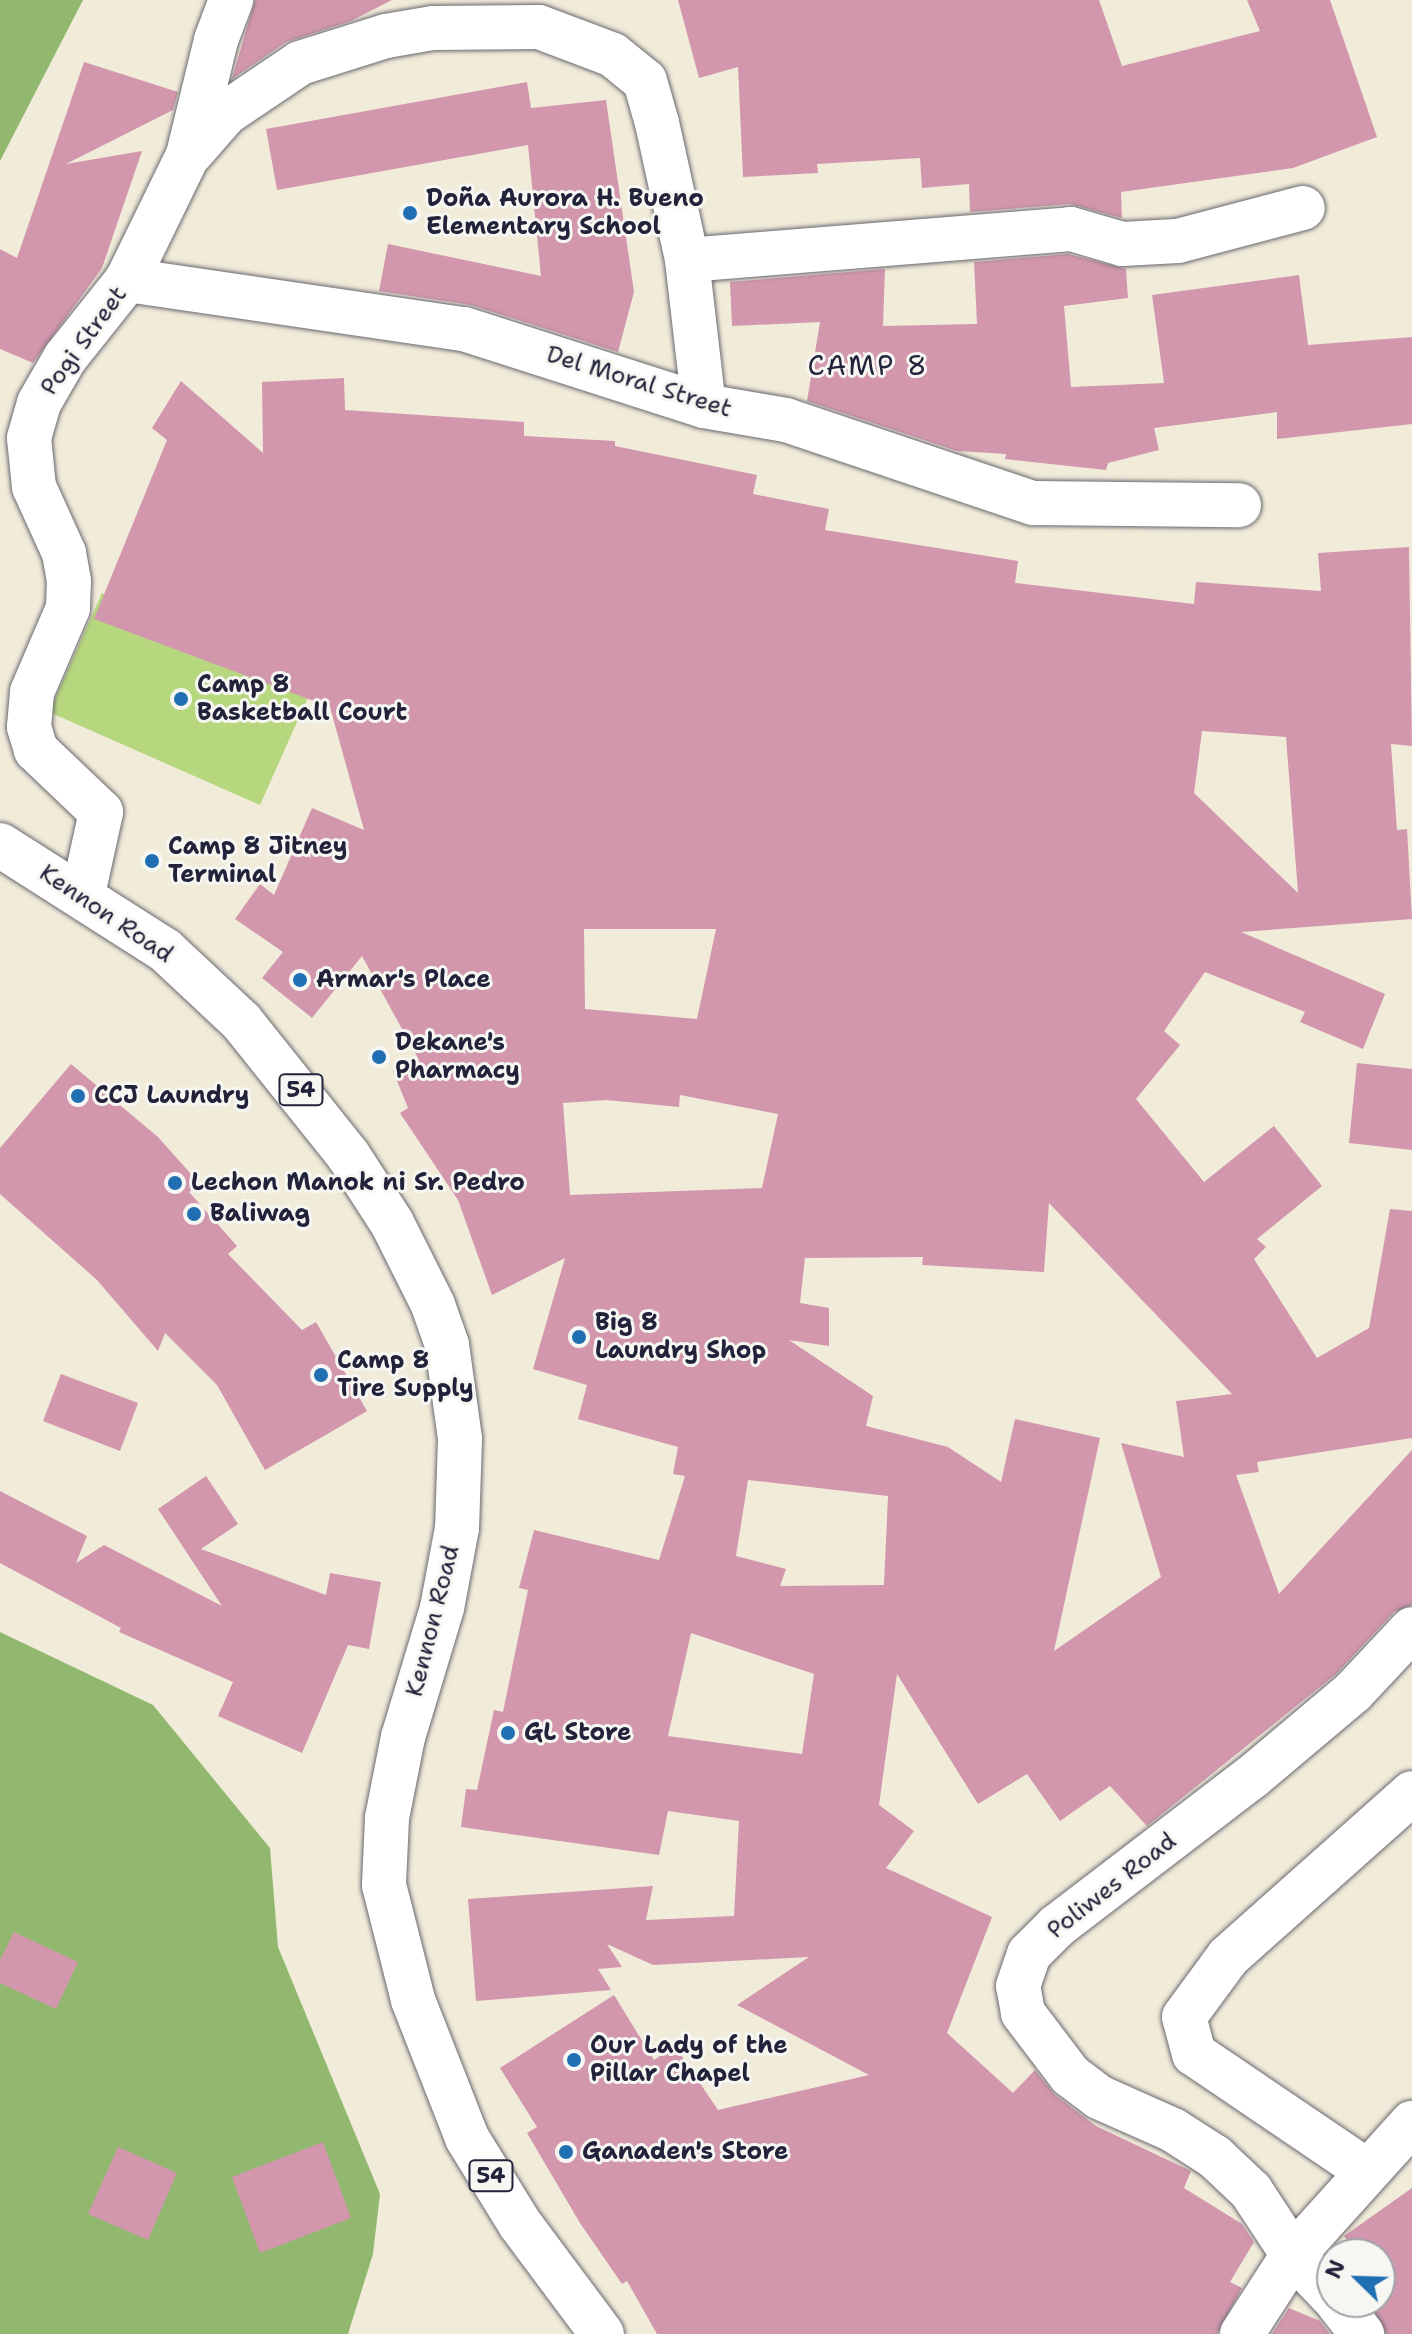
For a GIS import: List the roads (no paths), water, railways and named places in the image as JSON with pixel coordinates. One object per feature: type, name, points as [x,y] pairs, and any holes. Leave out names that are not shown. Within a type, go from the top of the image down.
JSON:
[{"type":"main road","name":"Pogi Street","points":[[83,894],[101,812],[36,750],[29,727],[32,692],[68,608],[69,581],[64,553],[34,487],[29,438],[39,403],[65,358],[127,280],[188,155],[231,0]]},
{"type":"main road","points":[[188,155],[226,113],[300,63],[386,36],[433,28],[539,27],[613,55],[645,81],[687,260],[704,406]]},
{"type":"main road","points":[[687,260],[1071,229],[1122,244],[1178,241],[1303,208]]},
{"type":"main road","name":"Del Moral Street","points":[[127,280],[464,329],[704,406],[786,420],[1033,503],[1239,505]]},
{"type":"main road","name":"Kennon Road","points":[[0,845],[83,894],[165,950],[283,1068],[378,1200],[433,1305],[447,1345],[460,1439],[457,1528],[442,1608],[403,1737],[387,1818],[384,1885],[413,2000],[467,2138],[520,2224],[602,2334]]},
{"type":"main road","name":"Poliwes Road","points":[[1316,2279],[1293,2255],[1251,2191],[1215,2157],[1173,2130],[1099,2097],[1070,2075],[1023,2013],[1018,1986],[1029,1954],[1057,1926],[1252,1777],[1353,1692],[1412,1629]]},
{"type":"main road","points":[[1367,2171],[1194,2054],[1184,2017],[1228,1957],[1412,1793]]},
{"type":"main road","points":[[1242,2334],[1293,2255],[1412,2123]]},
{"type":"main road","points":[[1350,2318],[1362,2334]]},
{"type":"place","name":"Doña Aurora H. Bueno Elementary School","points":[[410,213]]},
{"type":"place","name":"Camp 8 Basketball Court","points":[[181,699]]},
{"type":"place","name":"Camp 8 Jitney Terminal","points":[[152,861]]},
{"type":"place","name":"Armar's Place","points":[[300,980]]},
{"type":"place","name":"Dekane's Pharmacy","points":[[379,1057]]},
{"type":"place","name":"CCJ Laundry","points":[[78,1096]]},
{"type":"place","name":"Lechon Manok ni Sr. Pedro","points":[[175,1183]]},
{"type":"place","name":"Baliwag","points":[[194,1214]]},
{"type":"place","name":"Big 8 Laundry Shop","points":[[579,1337]]},
{"type":"place","name":"Camp 8 Tire Supply","points":[[321,1375]]},
{"type":"place","name":"GL Store","points":[[508,1733]]},
{"type":"place","name":"Our Lady of the Pillar Chapel","points":[[574,2060]]},
{"type":"place","name":"Ganaden's Store","points":[[566,2152]]},
{"type":"district","name":"CAMP 8","points":[[868,365]]}]
